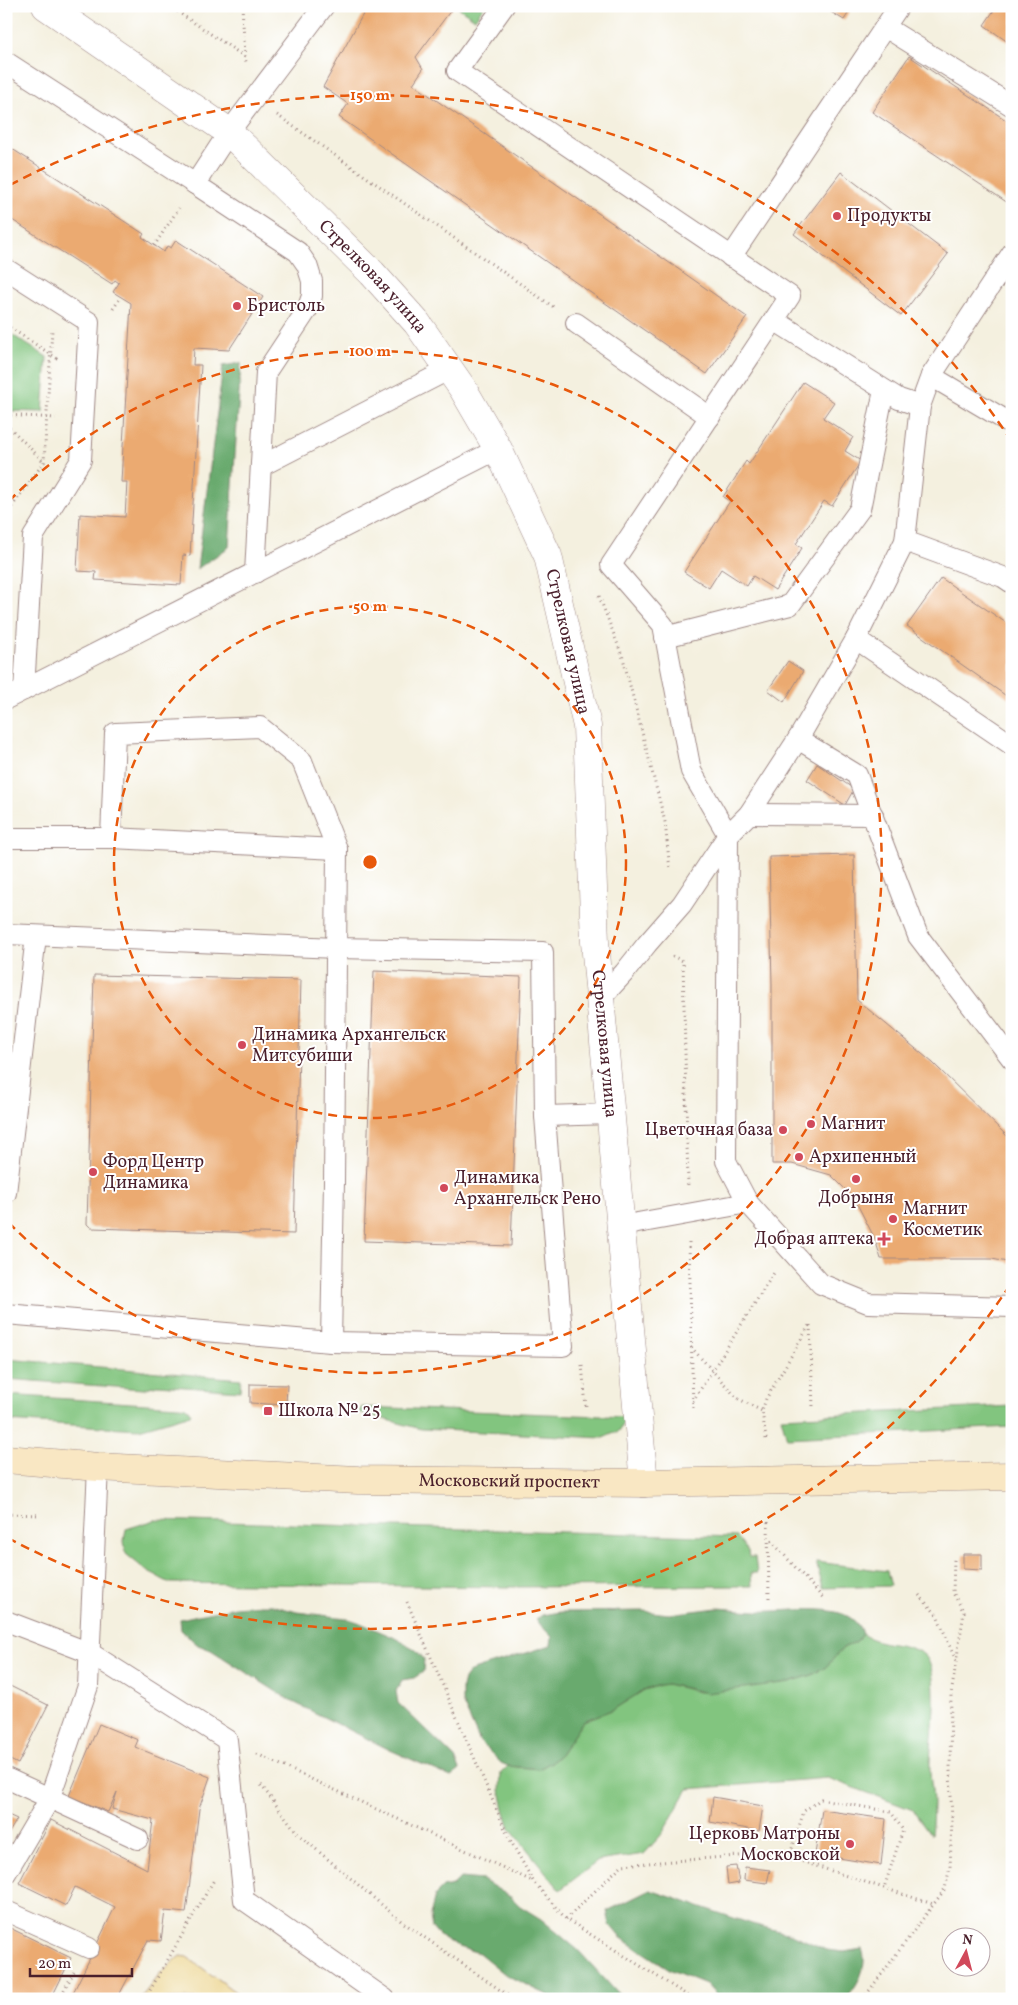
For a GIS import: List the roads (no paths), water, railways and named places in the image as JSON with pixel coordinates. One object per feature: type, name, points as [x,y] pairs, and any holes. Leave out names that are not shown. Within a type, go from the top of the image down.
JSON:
[{"type":"main road","name":"Московский проспект","points":[[6,1459],[98,1467],[358,1480],[644,1483],[1012,1476]]},
{"type":"street","name":"Стрелковая улица","points":[[46,6],[229,132],[372,272],[417,323],[450,369],[498,449],[548,556],[587,726],[595,942],[644,1483]]},
{"type":"lane","points":[[195,184],[229,132],[324,6]]},
{"type":"lane","points":[[504,6],[457,71],[790,296],[611,565],[663,625],[691,771],[728,835],[726,1161],[748,1204],[821,1284],[868,1303],[1012,1306]]},
{"type":"lane","points":[[731,257],[899,6]]},
{"type":"lane","points":[[885,27],[1012,106]]},
{"type":"lane","points":[[6,62],[298,252],[307,265],[312,281],[312,296],[307,310],[266,372],[255,573]]},
{"type":"lane","points":[[600,999],[682,904],[728,835],[749,814],[798,739],[856,639],[905,541],[920,406],[931,376],[1012,253]]},
{"type":"lane","points":[[6,269],[89,322],[81,460],[33,537],[24,690]]},
{"type":"lane","points":[[774,320],[899,399],[920,406]]},
{"type":"lane","points":[[576,323],[710,417]]},
{"type":"lane","points":[[261,466],[450,369]]},
{"type":"lane","points":[[931,376],[1012,424]]},
{"type":"lane","points":[[666,637],[790,605],[860,509],[884,390]]},
{"type":"lane","points":[[6,699],[498,449]]},
{"type":"lane","points":[[905,541],[1003,577],[1012,583]]},
{"type":"lane","points":[[856,639],[1012,745]]},
{"type":"lane","points":[[111,838],[115,733],[260,727],[302,761],[337,849],[330,1342]]},
{"type":"lane","points":[[798,739],[857,775],[918,936],[1012,1059]]},
{"type":"lane","points":[[749,814],[872,814]]},
{"type":"lane","points":[[6,838],[111,838],[337,849]]},
{"type":"lane","points":[[6,934],[336,948],[544,952],[545,1116],[563,1346],[330,1342],[6,1314]]},
{"type":"lane","points":[[6,1193],[36,936]]},
{"type":"lane","points":[[545,1116],[611,1114]]},
{"type":"lane","points":[[621,1226],[748,1204]]},
{"type":"lane","points":[[6,1873],[49,1800],[88,1686],[98,1467]]},
{"type":"lane","points":[[6,1621],[90,1652],[226,1740],[244,1900],[385,1999]]},
{"type":"lane","points":[[6,1778],[49,1800],[138,1839]]},
{"type":"lane","points":[[6,1911],[88,1948]]},
{"type":"place","name":"Продукты","points":[[837,216]]},
{"type":"place","name":"Бристоль","points":[[237,306]]},
{"type":"place","name":"Динамика Архангельск Митсубиши","points":[[242,1045]]},
{"type":"place","name":"Магнит","points":[[811,1124]]},
{"type":"place","name":"Цветочная база","points":[[783,1130]]},
{"type":"place","name":"Архипенный","points":[[799,1157]]},
{"type":"place","name":"Форд Центр Динамика","points":[[93,1172]]},
{"type":"place","name":"Добрыня","points":[[856,1179]]},
{"type":"place","name":"Динамика Архангельск Рено","points":[[444,1188]]},
{"type":"place","name":"Магнит Косметик","points":[[893,1219]]},
{"type":"place","name":"Добрая аптека","points":[[884,1239]]},
{"type":"place","name":"Школа № 25","points":[[268,1411]]},
{"type":"place","name":"Церковь Матроны Московской","points":[[850,1844]]}]
